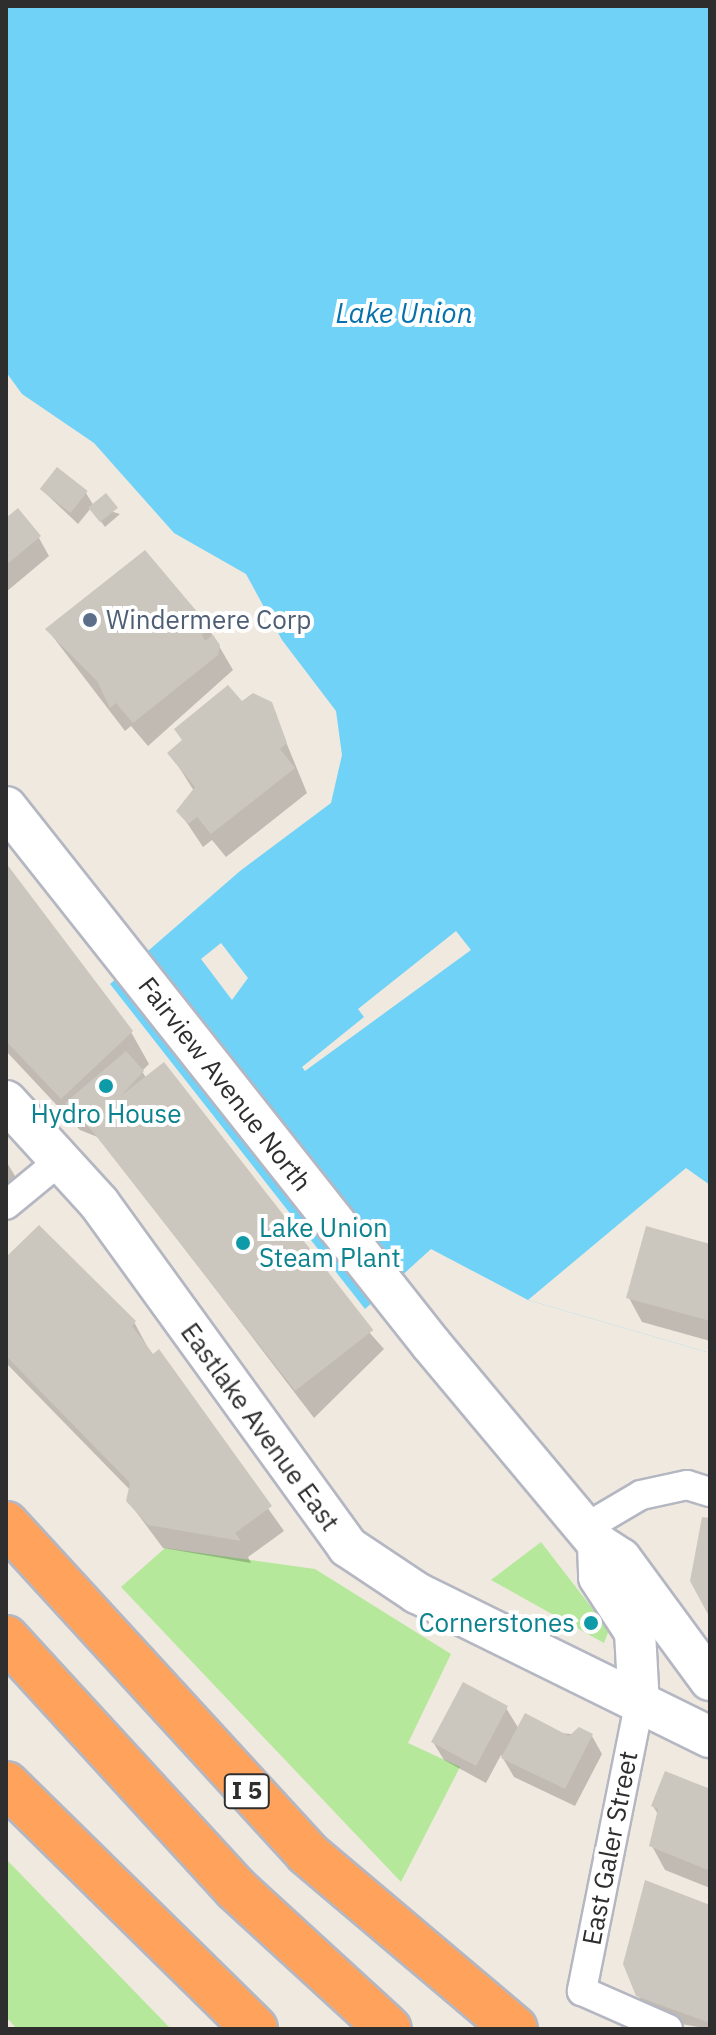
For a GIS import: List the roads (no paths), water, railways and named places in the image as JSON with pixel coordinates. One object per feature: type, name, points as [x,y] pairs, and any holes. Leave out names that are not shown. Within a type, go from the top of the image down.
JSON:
[{"type":"highway","name":"I 5","points":[[6,1524],[307,1853],[515,2029]]},
{"type":"highway","points":[[6,1638],[171,1820]]},
{"type":"highway","points":[[6,1654],[171,1820],[383,2024]]},
{"type":"highway","points":[[6,1784],[255,2029]]},
{"type":"main road","name":"Fairview Avenue North","points":[[6,807],[431,1344],[592,1536],[621,1559],[710,1680]]},
{"type":"main road","name":"Eastlake Avenue East","points":[[6,1101],[62,1159],[348,1547],[417,1593],[639,1705],[710,1737]]},
{"type":"main road","points":[[592,1536],[599,1577],[635,1632],[639,1705]]},
{"type":"street","points":[[6,1205],[62,1159]]},
{"type":"street","points":[[592,1536],[641,1495],[687,1485],[710,1492]]},
{"type":"street","name":"East Galer Street","points":[[639,1705],[582,1991],[668,2029]]},
{"type":"water","name":"Lake Union","points":[[6,6],[710,6],[710,1353],[528,1300],[431,1249],[365,1309],[110,984],[240,871],[331,803],[342,755],[336,711],[282,640],[246,574],[174,533],[94,443],[22,394],[6,372]]},
{"type":"place","name":"Windermere Corp","points":[[90,620]]},
{"type":"place","name":"Hydro House","points":[[106,1086]]},
{"type":"place","name":"Lake Union Steam Plant","points":[[243,1243]]},
{"type":"place","name":"Cornerstones","points":[[591,1623]]}]
